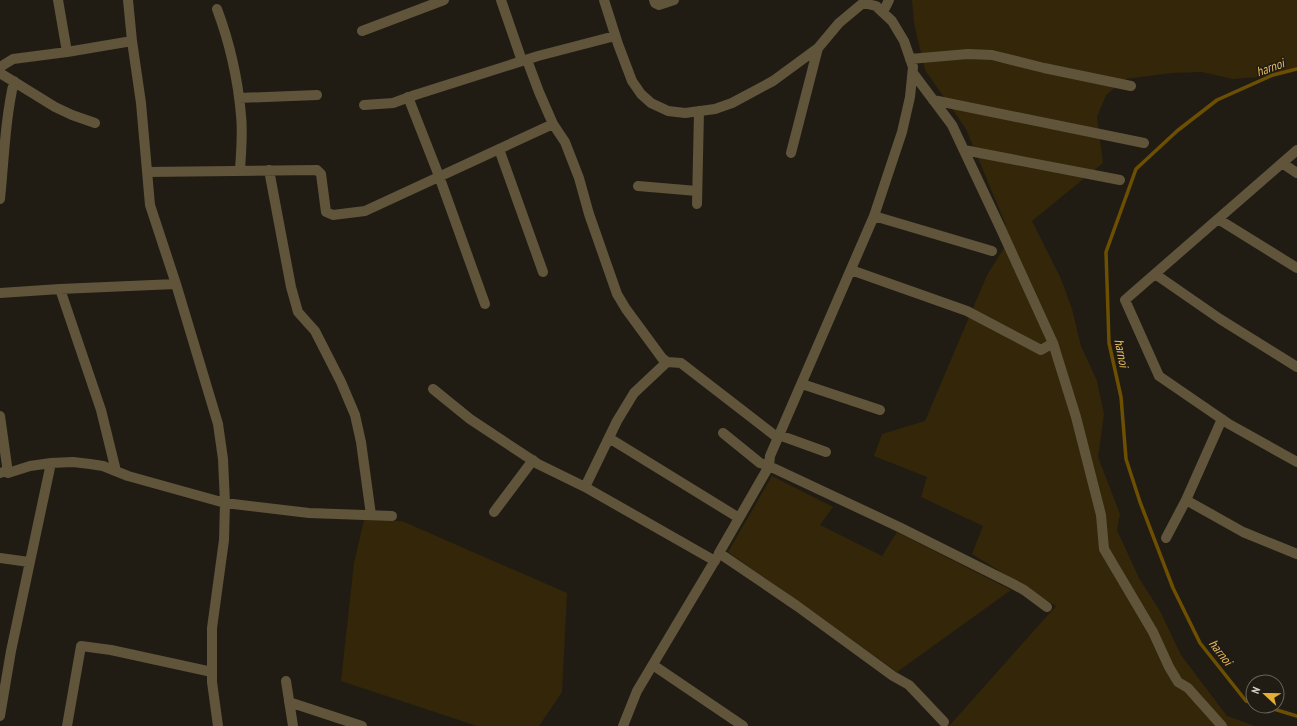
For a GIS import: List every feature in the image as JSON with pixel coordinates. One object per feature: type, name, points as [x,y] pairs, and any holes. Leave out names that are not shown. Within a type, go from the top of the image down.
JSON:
[{"type":"street","points":[[58,0],[67,52]]},
{"type":"street","points":[[128,0],[141,103],[150,205],[176,284],[218,424],[223,459],[225,503],[224,540],[212,628],[212,682],[218,726]]},
{"type":"street","points":[[362,31],[444,0]]},
{"type":"street","points":[[501,0],[538,92],[553,124],[565,142],[579,178],[588,214],[617,294],[626,309],[662,358],[667,362],[681,363],[778,436],[826,452]]},
{"type":"street","points":[[604,0],[615,36],[632,81],[641,94],[651,103],[668,111],[684,113],[715,109],[749,95],[773,81],[818,48],[839,23],[862,3],[876,6],[892,21],[904,41],[913,67],[910,97],[902,132],[874,216],[778,436],[770,456],[769,466],[740,518],[637,691],[623,726]]},
{"type":"street","points":[[654,0],[655,3],[659,5],[674,0]]},
{"type":"street","points":[[876,6],[889,0]]},
{"type":"street","points":[[217,8],[225,30],[239,98],[241,117],[240,170]]},
{"type":"street","points":[[364,105],[393,103],[525,61],[615,36]]},
{"type":"street","points":[[0,67],[13,59],[132,41]]},
{"type":"street","points":[[791,153],[818,48]]},
{"type":"street","points":[[910,59],[968,54],[992,55],[1044,68],[1131,86]]},
{"type":"street","points":[[0,73],[55,107],[95,123]]},
{"type":"street","points":[[912,73],[952,125],[1053,343],[1076,417],[1101,515],[1104,549],[1153,632],[1168,667],[1178,682],[1188,688],[1222,726]]},
{"type":"street","points":[[0,199],[4,122],[14,81]]},
{"type":"street","points":[[239,98],[317,95]]},
{"type":"street","points":[[408,97],[485,304]]},
{"type":"street","points":[[933,100],[1144,143]]},
{"type":"street","points":[[697,204],[699,111]]},
{"type":"street","points":[[147,172],[317,170],[321,174],[326,212],[334,215],[365,211],[553,124]]},
{"type":"street","points":[[498,149],[543,272]]},
{"type":"street","points":[[964,150],[1120,180]]},
{"type":"street","points":[[1297,150],[1126,300],[1159,376],[1222,419],[1297,462]]},
{"type":"street","points":[[1282,163],[1297,173]]},
{"type":"street","points":[[269,170],[291,287],[298,312],[315,331],[341,382],[355,415],[361,442],[371,515]]},
{"type":"street","points":[[638,186],[697,191]]},
{"type":"street","points":[[874,216],[992,251]]},
{"type":"street","points":[[1218,219],[1297,268]]},
{"type":"street","points":[[850,270],[966,311],[1041,350],[1053,343]]},
{"type":"street","points":[[1156,274],[1220,319],[1297,367]]},
{"type":"street","points":[[0,293],[176,284]]},
{"type":"street","points":[[60,289],[100,410],[116,471]]},
{"type":"street","points":[[585,487],[617,422],[634,393],[667,362]]},
{"type":"street","points":[[802,384],[880,410]]},
{"type":"street","points":[[433,389],[470,419],[533,460],[717,557],[797,606],[893,676],[909,685],[944,722]]},
{"type":"street","points":[[0,416],[4,473],[30,466],[73,462],[103,466],[128,476],[225,503],[309,513],[392,516]]},
{"type":"street","points":[[1166,538],[1186,500],[1222,419]]},
{"type":"street","points":[[723,433],[760,463],[899,527],[1013,584],[1047,607]]},
{"type":"street","points":[[609,438],[740,518]]},
{"type":"street","points":[[494,512],[533,460]]},
{"type":"street","points":[[0,716],[11,651],[51,463]]},
{"type":"street","points":[[1186,500],[1243,532],[1297,554]]},
{"type":"street","points":[[0,558],[29,562]]},
{"type":"street","points":[[67,726],[81,646],[111,650],[212,672]]},
{"type":"street","points":[[653,665],[743,726]]},
{"type":"street","points":[[286,681],[293,726]]},
{"type":"street","points":[[289,702],[362,726]]},
{"type":"shaded area","points":[[912,0],[1297,0],[1297,69],[1260,77],[1233,79],[1202,72],[1171,73],[1126,79],[1106,95],[1097,117],[1103,163],[1032,221],[1061,279],[1072,309],[1081,346],[1097,381],[1104,414],[1098,457],[1120,514],[1117,530],[1139,578],[1160,611],[1181,655],[1227,716],[1255,726],[949,726],[1056,606],[972,554],[983,526],[921,497],[927,477],[874,456],[882,434],[925,421],[987,275],[1006,245],[1005,223],[966,129],[925,70],[914,23]]},
{"type":"shaded area","points":[[772,476],[833,507],[820,525],[882,556],[897,532],[1011,590],[897,672],[728,552]]},
{"type":"shaded area","points":[[364,520],[402,521],[567,593],[562,692],[539,726],[477,726],[341,681],[354,563]]},
{"type":"waterway","name":"harnoi","points":[[1245,700],[1200,643],[1173,588],[1140,502],[1126,459],[1121,397],[1109,343],[1106,252],[1136,169],[1177,131],[1217,100],[1273,75],[1297,69]]},
{"type":"waterway","name":"harnoi","points":[[1285,712],[1297,716]]}]
